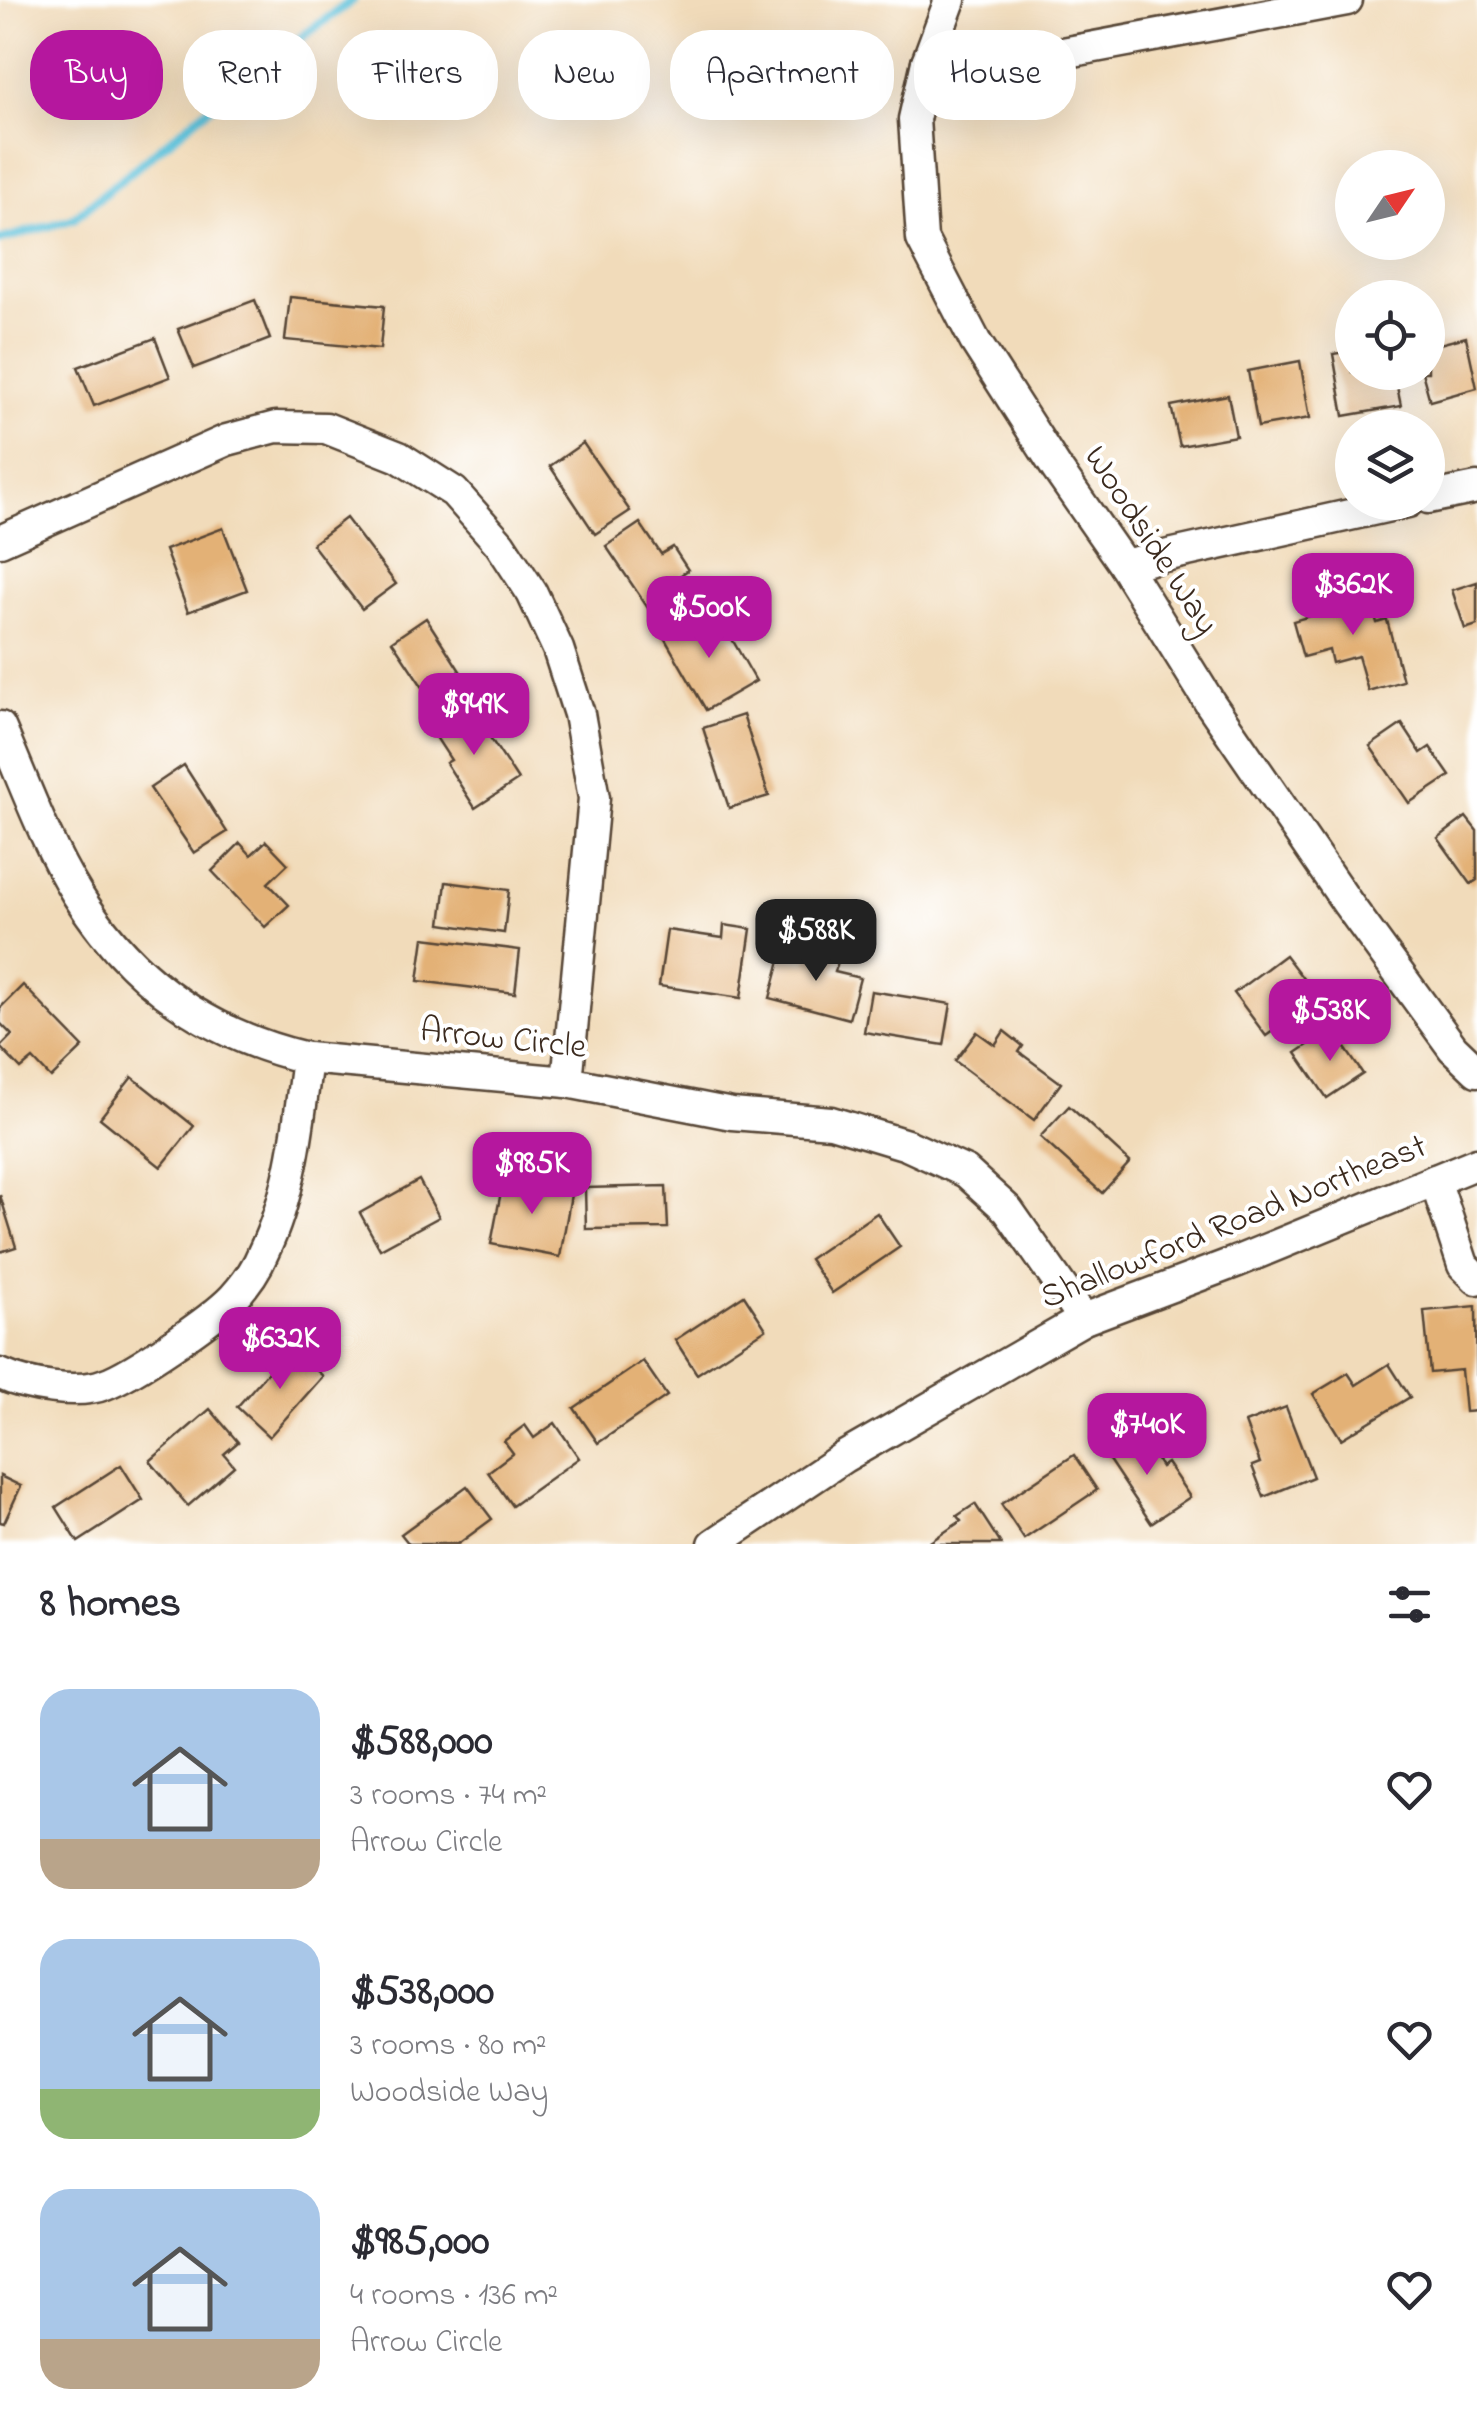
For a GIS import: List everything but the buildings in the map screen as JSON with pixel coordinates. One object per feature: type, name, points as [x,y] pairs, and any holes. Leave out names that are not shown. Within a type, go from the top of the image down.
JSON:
[{"type":"street","name":"Woodside Way","points":[[939,30],[950,0]]},
{"type":"street","points":[[1076,50],[1347,0]]},
{"type":"street","name":"Woodside Way","points":[[914,120],[922,239],[974,342],[1124,565],[1210,703],[1338,889],[1453,1048],[1477,1071]]},
{"type":"street","points":[[0,541],[227,440],[276,427],[326,428],[399,457],[454,492],[500,544],[532,593],[558,648],[579,714],[594,798],[566,1082]]},
{"type":"street","points":[[1445,495],[1477,488]]},
{"type":"street","points":[[1124,565],[1335,518]]},
{"type":"street","name":"Arrow Circle","points":[[0,726],[76,892],[116,948],[165,994],[207,1023],[273,1050],[306,1058],[566,1082],[732,1114],[831,1122],[908,1146],[966,1172],[1008,1210],[1084,1318]]},
{"type":"street","points":[[0,1374],[22,1384],[65,1388],[104,1385],[154,1356],[233,1298],[262,1256],[279,1214],[306,1058]]},
{"type":"street","name":"Shallowford Road Northeast","points":[[714,1544],[844,1456],[1084,1318],[1238,1262],[1477,1163]]},
{"type":"street","points":[[1436,1180],[1463,1266],[1477,1279]]},
{"type":"waterway","points":[[0,240],[73,219],[248,76],[353,0]]}]
